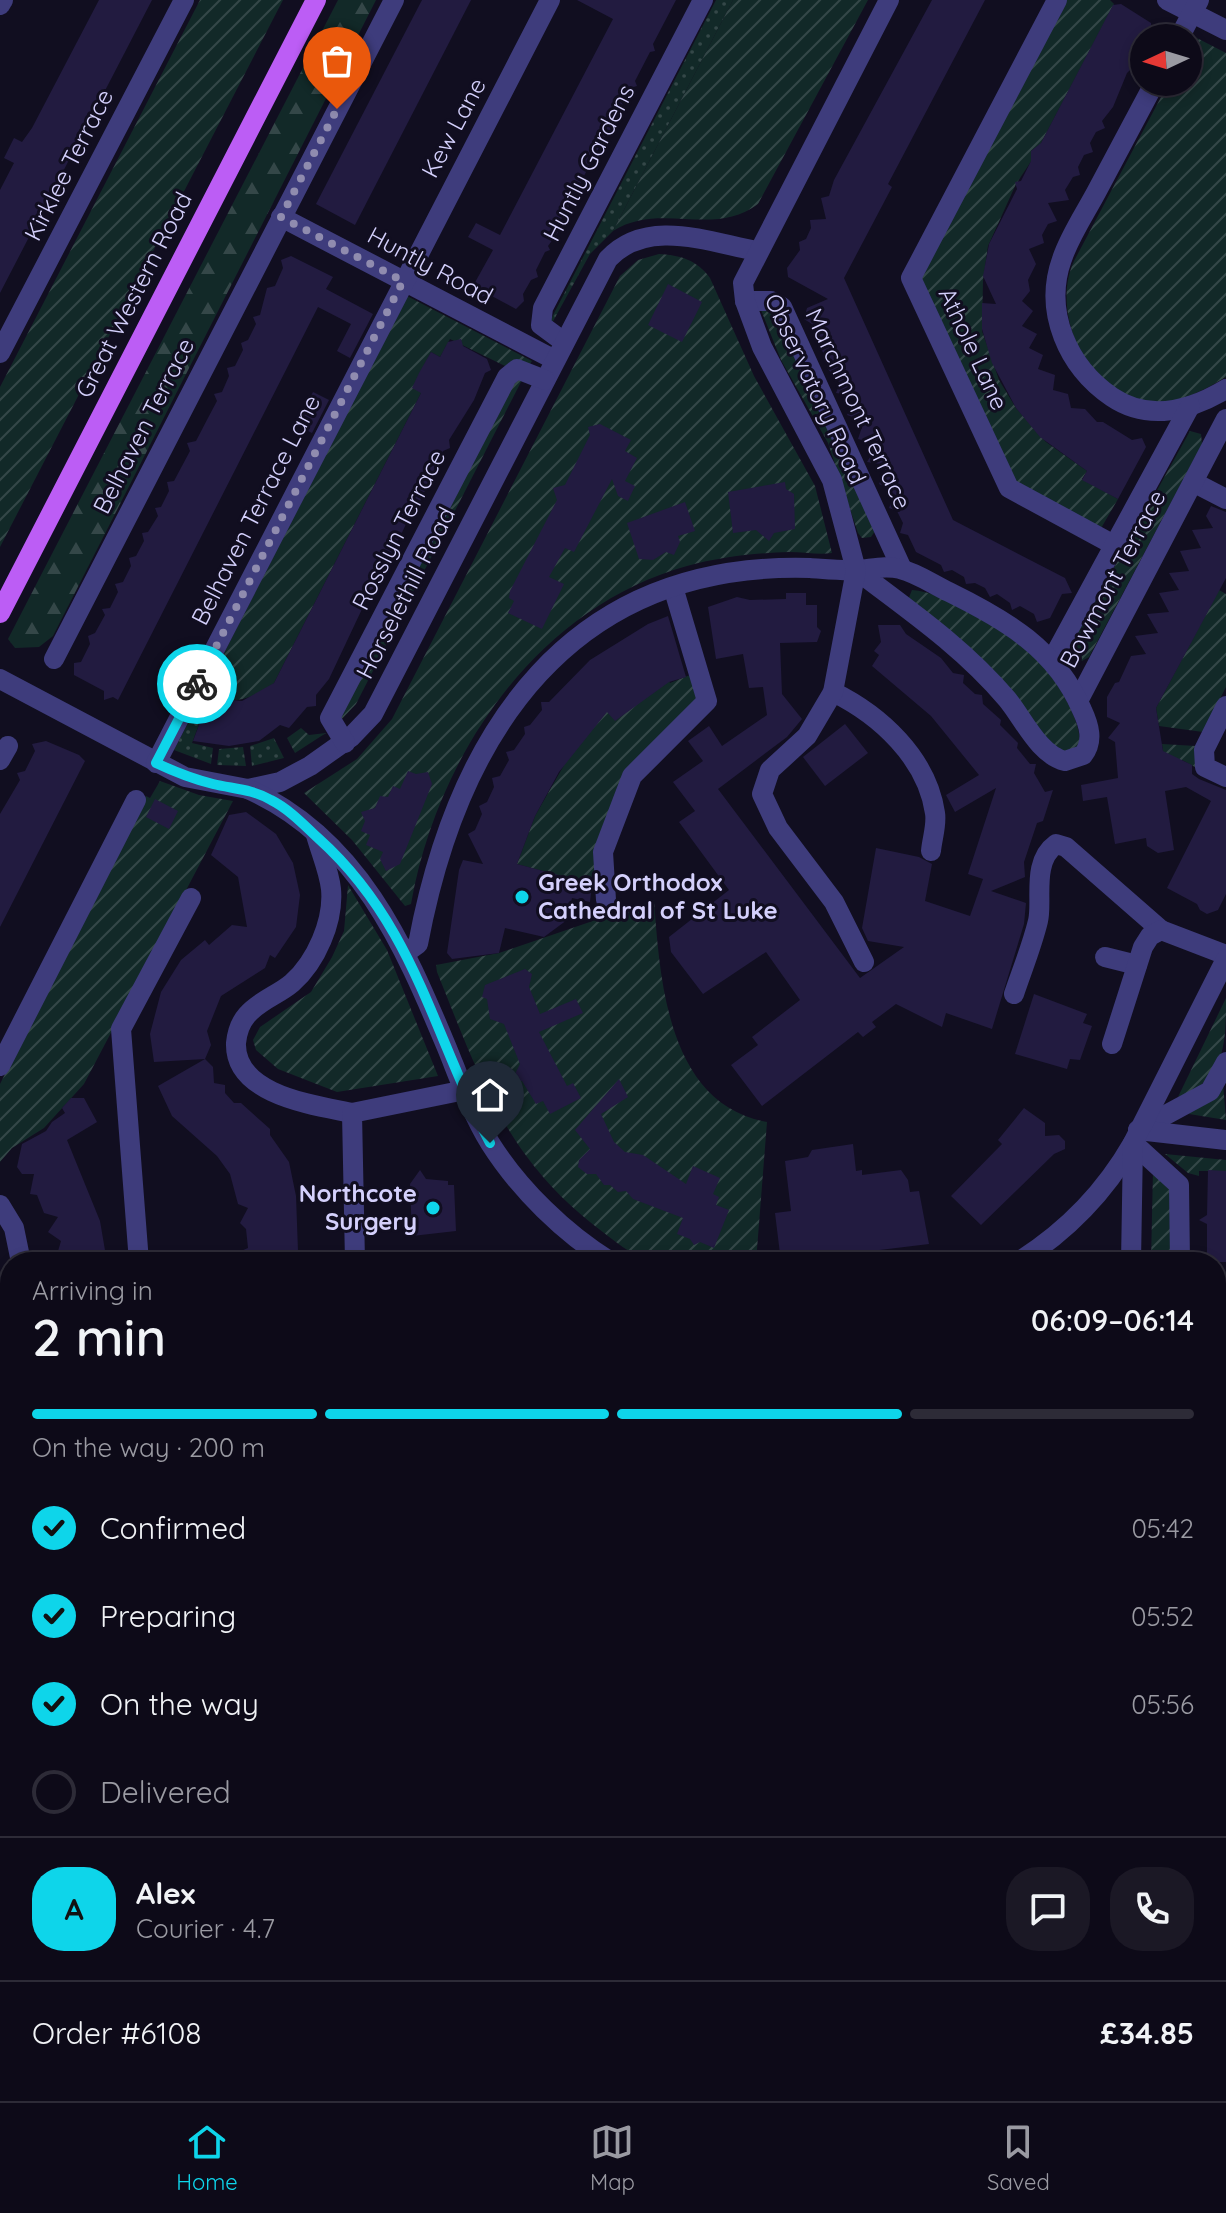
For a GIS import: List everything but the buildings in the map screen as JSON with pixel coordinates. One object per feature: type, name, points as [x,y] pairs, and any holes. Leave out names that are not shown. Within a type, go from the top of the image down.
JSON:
[{"type":"main road","name":"Great Western Road","points":[[0,613],[316,0]]},
{"type":"street","name":"Kirklee Terrace","points":[[0,353],[184,0]]},
{"type":"street","name":"Belhaven Terrace","points":[[54,659],[394,0]]},
{"type":"street","name":"Kew Lane","points":[[403,281],[550,0]]},
{"type":"street","name":"Huntly Gardens","points":[[559,351],[541,325],[543,308],[703,0]]},
{"type":"street","points":[[757,251],[889,0]]},
{"type":"street","name":"Athole Lane","points":[[1057,0],[911,278],[1009,488],[1114,545]]},
{"type":"street","points":[[1167,0],[1195,6],[1226,30]]},
{"type":"street","points":[[1186,24],[1195,6]]},
{"type":"street","points":[[1148,96],[1062,259],[1056,310],[1063,338],[1085,374],[1111,396],[1132,408],[1150,411],[1190,406],[1226,389]]},
{"type":"street","name":"Huntly Road","points":[[281,217],[403,281],[559,351]]},
{"type":"street","name":"Horselethill Road","points":[[0,679],[185,777],[248,789],[280,782],[345,743],[376,709],[608,259],[632,241],[646,236],[676,236],[757,251]]},
{"type":"street","name":"Observatory Road","points":[[757,251],[743,283],[745,301],[773,371],[832,480],[856,570],[833,692],[807,736],[770,770],[762,794],[778,828],[834,902],[864,962]]},
{"type":"street","name":"Belhaven Terrace Lane","points":[[156,763],[403,281]]},
{"type":"street","name":"Marchmont Terrace","points":[[745,301],[771,301],[782,307],[902,569]]},
{"type":"street","name":"Rosslyn Terrace","points":[[345,743],[330,718],[507,377],[517,369],[545,380]]},
{"type":"street","points":[[1052,660],[1190,406]]},
{"type":"street","name":"Bowmont Terrace","points":[[1078,701],[1226,419]]},
{"type":"street","points":[[1193,482],[1226,499]]},
{"type":"street","points":[[407,952],[418,944],[433,871],[457,800],[482,751],[510,708],[545,668],[583,634],[625,608],[673,587],[754,569],[902,569],[994,614],[1035,643],[1052,660],[1078,701],[1088,727],[1088,749],[1078,759],[1059,760],[1044,748],[1003,694],[967,657],[856,570]]},
{"type":"street","points":[[606,900],[603,852],[632,776],[707,701],[673,587]]},
{"type":"street","points":[[833,692],[876,719],[921,770],[936,816],[931,851]]},
{"type":"street","points":[[1226,706],[1204,750],[1205,767],[1226,777]]},
{"type":"street","points":[[248,789],[282,806],[355,874],[386,915],[407,952],[490,1143],[522,1185],[558,1221],[598,1252]]},
{"type":"street","points":[[0,1066],[136,800]]},
{"type":"street","points":[[316,835],[332,892],[323,933],[295,981],[247,1015],[236,1037],[236,1052],[245,1073],[265,1087],[316,1105],[352,1113],[465,1090]]},
{"type":"street","points":[[1014,994],[1040,916],[1038,884],[1049,850],[1056,844],[1066,847],[1161,930],[1226,957],[1136,1136],[1097,1195],[1053,1237],[1032,1252]]},
{"type":"street","points":[[138,1252],[121,1029],[191,898]]},
{"type":"street","points":[[1112,1044],[1137,965],[1150,936],[1161,930]]},
{"type":"street","points":[[1105,957],[1137,965]]},
{"type":"street","points":[[1136,1136],[1210,1091],[1226,1062]]},
{"type":"street","points":[[352,1113],[355,1252]]},
{"type":"street","points":[[1136,1136],[1226,1140]]},
{"type":"street","points":[[1131,1252],[1136,1136]]},
{"type":"street","points":[[1136,1136],[1179,1185],[1180,1252]]},
{"type":"street","points":[[0,1205],[14,1228],[19,1252]]},
{"type":"green space","points":[[200,0],[283,0],[0,547],[0,387]]},
{"type":"green space","points":[[338,0],[376,0],[53,636],[39,647],[15,648],[8,639]]},
{"type":"green space","points":[[716,0],[733,0],[613,231],[590,254],[551,325],[549,323]]},
{"type":"green space","points":[[733,0],[868,0],[758,204],[741,214],[723,218],[649,219],[613,231]]},
{"type":"green space","points":[[1065,0],[1110,0],[1114,4],[1040,145],[1031,151],[1032,160],[1016,184],[988,246],[983,281],[982,331],[999,380],[1016,408],[1046,442],[1087,471],[1082,479],[1118,499],[1100,530],[1013,483],[919,278]]},
{"type":"green space","points":[[1202,41],[1226,53],[1226,377],[1177,400],[1156,403],[1124,395],[1106,383],[1079,348],[1071,326],[1067,304],[1068,282],[1074,261],[1162,96],[1202,96]]},
{"type":"green space","points":[[659,254],[688,260],[710,278],[754,376],[815,486],[832,553],[750,554],[687,566],[633,587],[584,616],[540,652],[502,695],[470,743],[444,795],[424,849],[411,904],[405,906],[352,840],[304,793],[357,759],[392,719],[620,276],[638,260]]},
{"type":"green space","points":[[407,296],[532,361],[530,364],[514,361],[505,366],[450,339],[440,357],[431,352],[424,365],[421,393],[274,683],[240,700],[202,696]]},
{"type":"green space","points":[[761,310],[776,311],[877,528],[871,537],[862,538],[858,533],[828,443],[781,360]]},
{"type":"green space","points":[[524,376],[356,704],[338,723],[513,381]]},
{"type":"green space","points":[[1190,431],[1201,434],[1202,444],[1089,657],[1082,661],[1075,658],[1070,647]]},
{"type":"green space","points":[[912,590],[939,596],[968,609],[1028,649],[1050,674],[1069,705],[1079,735],[1079,747],[1069,752],[1058,750],[908,600]]},
{"type":"green space","points":[[1219,590],[1226,594],[1226,687],[1203,732],[1159,726],[1156,708]]},
{"type":"green space","points":[[663,666],[670,683],[695,673],[702,695],[630,768],[601,887],[517,864],[535,816],[588,723]]},
{"type":"green space","points":[[202,696],[209,698],[192,743],[213,748],[211,764],[174,750]]},
{"type":"green space","points":[[301,728],[309,735],[326,733],[295,753],[287,738]]},
{"type":"green space","points":[[274,738],[284,758],[252,766],[250,746]]},
{"type":"green space","points":[[1162,744],[1196,746],[1195,767],[1182,760],[1178,767],[1166,769]]},
{"type":"green space","points":[[243,747],[246,766],[217,765],[219,749]]},
{"type":"green space","points":[[160,781],[199,795],[233,801],[84,1084],[44,1128],[12,1148],[0,1162],[0,1084],[146,796],[150,798]]},
{"type":"green space","points":[[348,885],[387,950],[438,1076],[337,1092],[278,1069],[256,1050],[253,1040],[260,1027],[311,992],[332,957],[344,931]]},
{"type":"green space","points":[[654,900],[666,1002],[689,1065],[708,1091],[734,1111],[767,1122],[757,1252],[630,1252],[564,1199],[538,1171],[516,1142],[481,1079],[437,972],[436,965],[499,953]]},
{"type":"green space","points":[[1226,998],[1220,1058],[1206,1081],[1178,1097]]},
{"type":"green space","points":[[1223,1083],[1226,1120],[1189,1114]]},
{"type":"green space","points":[[1165,1154],[1226,1160],[1226,1171],[1199,1171],[1199,1176],[1188,1173]]},
{"type":"green space","points":[[1153,1170],[1172,1187],[1172,1252],[1151,1252]]},
{"type":"way so far","points":[[197,684],[403,281],[281,217],[337,109]]},
{"type":"place","name":"Greek Orthodox Cathedral of St Luke","points":[[522,897]]},
{"type":"place","name":"Northcote Surgery","points":[[433,1208]]},
{"type":"route","points":[[197,684],[156,763],[185,777],[248,789],[270,799],[316,835],[355,874],[386,915],[407,952],[490,1143]]}]
